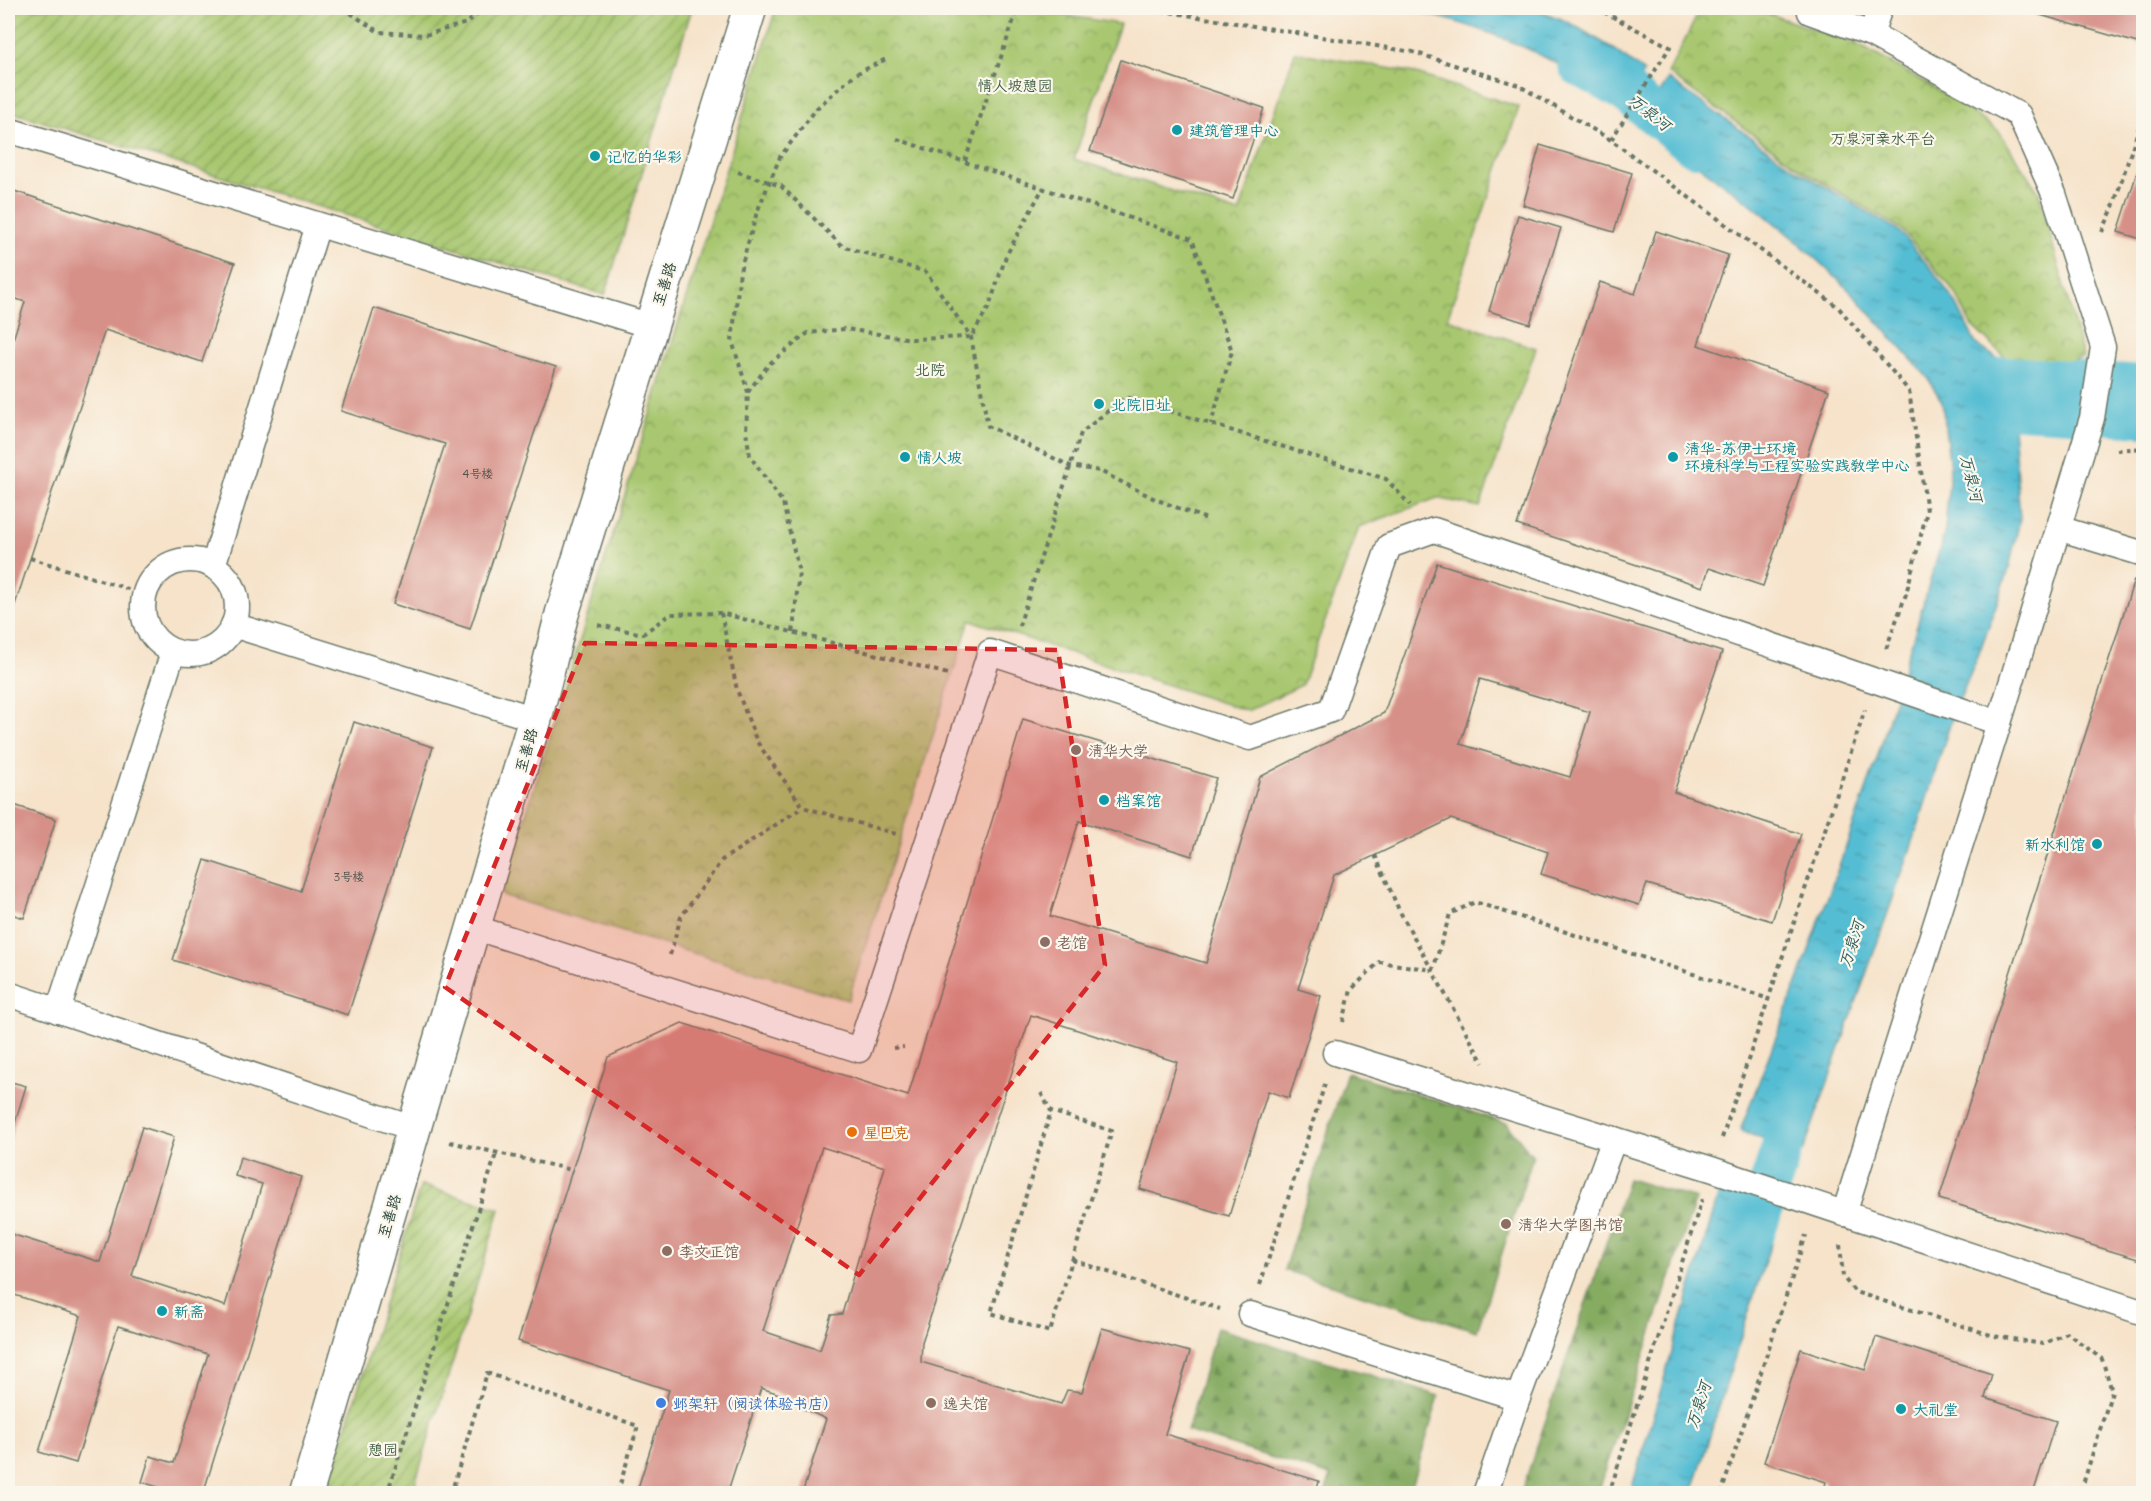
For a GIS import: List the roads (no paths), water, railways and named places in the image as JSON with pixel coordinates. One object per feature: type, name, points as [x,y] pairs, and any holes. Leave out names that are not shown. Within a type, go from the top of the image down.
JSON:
[{"type":"street","name":"至善路","points":[[306,1494],[535,719],[562,614],[750,8]]},
{"type":"lane","points":[[1812,8],[1810,12],[1871,34],[2019,116],[2054,194],[2103,347],[2092,418],[2058,528],[1991,720],[1844,1214]]},
{"type":"lane","points":[[1871,34],[1880,8]]},
{"type":"lane","points":[[8,130],[651,326]]},
{"type":"lane","points":[[213,566],[318,225]]},
{"type":"lane","points":[[2058,528],[2144,554]]},
{"type":"lane","points":[[473,927],[859,1050],[990,652],[1250,738],[1331,710],[1389,546],[1434,530],[1991,720]]},
{"type":"lane","points":[[196,560],[213,566],[225,575],[234,589],[237,605],[233,626],[224,640],[211,649],[195,654],[173,652],[159,643],[148,630],[142,615],[144,594],[153,578],[165,567],[180,561],[196,560]]},
{"type":"lane","points":[[233,626],[535,719]]},
{"type":"lane","points":[[58,1011],[173,652]]},
{"type":"lane","points":[[8,994],[415,1129]]},
{"type":"lane","points":[[1335,1053],[1711,1169],[2144,1312]]},
{"type":"lane","points":[[1485,1494],[1614,1139]]},
{"type":"lane","points":[[1250,1314],[1518,1398]]},
{"type":"water","points":[[1396,8],[1535,8],[1570,23],[1609,46],[1644,72],[1621,106],[1561,66],[1514,43],[1456,22]]},
{"type":"water","points":[[1668,79],[1800,172],[1898,230],[1934,272],[1957,305],[1976,344],[2007,365],[2047,376],[2083,379],[2078,415],[2030,418],[2013,427],[2020,519],[2008,572],[1978,656],[1953,715],[1914,839],[1803,1152],[1740,1131],[1800,975],[1875,765],[1945,531],[1950,469],[1942,402],[1928,378],[1851,292],[1799,243],[1751,204],[1642,124]]},
{"type":"water","points":[[1723,1179],[1785,1202],[1692,1493],[1630,1494]]},
{"type":"waterway","name":"万泉河","points":[[1579,65],[1622,89],[1695,146]]},
{"type":"waterway","name":"万泉河","points":[[2007,392],[2144,401]]},
{"type":"waterway","name":"万泉河","points":[[1755,1230],[1801,1090]]},
{"type":"place","name":"建筑管理中心","points":[[1177,130]]},
{"type":"place","name":"记忆的华彩","points":[[595,156]]},
{"type":"place","name":"北院旧址","points":[[1099,404]]},
{"type":"place","name":"情人坡","points":[[905,457]]},
{"type":"place","name":"清华-苏伊士环境 环境科学与工程实验实践教学中心","points":[[1673,457]]},
{"type":"place","name":"清华大学","points":[[1076,750]]},
{"type":"place","name":"档案馆","points":[[1104,800]]},
{"type":"place","name":"新水利馆","points":[[2097,844]]},
{"type":"place","name":"老馆","points":[[1045,942]]},
{"type":"place","name":"星巴克","points":[[852,1132]]},
{"type":"place","name":"清华大学图书馆","points":[[1506,1224]]},
{"type":"place","name":"李文正馆","points":[[667,1251]]},
{"type":"place","name":"新斋","points":[[162,1311]]},
{"type":"place","name":"邺架轩（阅读体验书店）","points":[[661,1403]]},
{"type":"place","name":"逸夫馆","points":[[931,1403]]},
{"type":"place","name":"大礼堂","points":[[1901,1409]]},
{"type":"park label","name":"情人坡憩园","points":[[1015,85]]},
{"type":"park label","name":"万泉河亲水平台","points":[[1883,138]]},
{"type":"park label","name":"北院","points":[[930,369]]},
{"type":"park label","name":"憩园","points":[[383,1449]]}]
